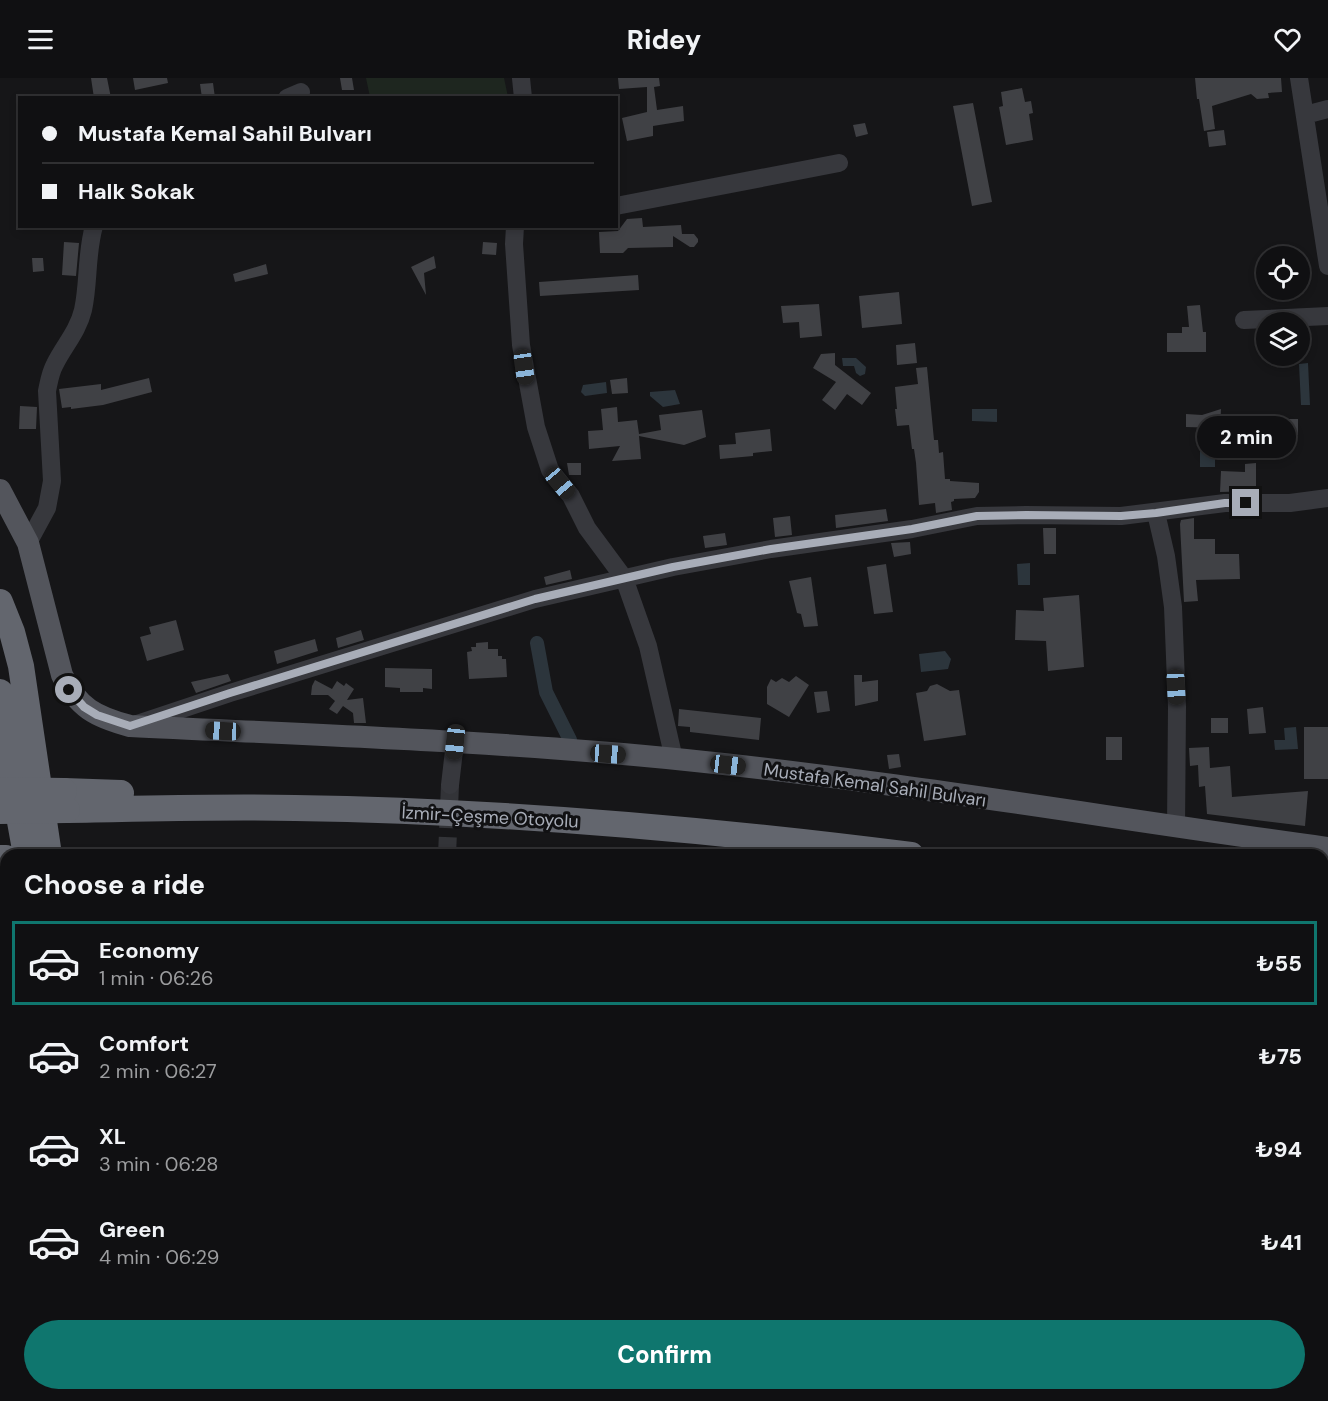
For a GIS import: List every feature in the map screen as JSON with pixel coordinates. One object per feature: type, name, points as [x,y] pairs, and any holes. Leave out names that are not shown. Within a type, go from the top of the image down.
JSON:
[{"type":"highway","points":[[0,602],[12,632],[21,666],[48,849]]},
{"type":"highway","points":[[0,692],[10,766],[9,849]]},
{"type":"highway","points":[[0,790],[66,801]]},
{"type":"highway","points":[[0,811],[66,801]]},
{"type":"highway","name":"İzmir-Çeşme Otoyolu","points":[[66,801],[462,814],[662,827],[858,849]]},
{"type":"main road","name":"Mustafa Kemal Sahil Bulvarı","points":[[0,490],[28,543],[62,675],[69,690],[90,711],[130,726],[455,742],[674,759],[837,778],[1328,849]]},
{"type":"street","points":[[521,78],[523,96]]},
{"type":"street","points":[[1299,78],[1328,266]]},
{"type":"street","points":[[1305,115],[1328,109]]},
{"type":"street","points":[[618,206],[839,163]]},
{"type":"street","points":[[28,543],[47,508],[52,482],[48,384],[55,364],[69,343],[82,310],[94,228]]},
{"type":"street","points":[[515,228],[521,345],[536,427],[550,470],[571,496],[587,528],[624,578],[648,646],[674,759]]},
{"type":"street","points":[[1244,320],[1328,316]]},
{"type":"street","points":[[130,726],[535,599],[722,557],[912,529],[977,516],[1121,516],[1225,503],[1290,503],[1328,498]]},
{"type":"street","points":[[1156,513],[1166,556],[1173,607],[1177,707],[1176,828]]},
{"type":"street","points":[[450,785],[455,742]]},
{"type":"shaded area","points":[[366,78],[504,78],[508,96],[370,96]]},
{"type":"shaded area","points":[[842,358],[856,358],[866,367],[865,374],[860,376],[856,373],[854,366],[843,366]]},
{"type":"shaded area","points":[[1299,366],[1308,366],[1310,405],[1301,405]]},
{"type":"shaded area","points":[[606,382],[607,393],[585,396],[581,392],[583,385]]},
{"type":"shaded area","points":[[675,390],[680,404],[663,407],[650,396],[650,392]]},
{"type":"shaded area","points":[[972,409],[997,409],[997,422],[972,421]]},
{"type":"shaded area","points":[[1200,440],[1215,440],[1215,467],[1200,467]]},
{"type":"shaded area","points":[[1030,563],[1030,585],[1018,585],[1017,564]]},
{"type":"shaded area","points":[[945,651],[951,659],[948,669],[921,672],[919,654]]},
{"type":"shaded area","points":[[1296,727],[1298,749],[1275,750],[1274,740],[1285,740],[1284,728]]},
{"type":"building","points":[[91,78],[107,78],[111,96],[94,96]]},
{"type":"building","points":[[133,78],[167,78],[168,83],[135,90]]},
{"type":"building","points":[[340,78],[352,78],[354,90],[342,90]]},
{"type":"building","points":[[618,78],[659,78],[660,86],[654,87],[657,110],[683,106],[684,121],[653,126],[653,136],[627,141],[622,118],[647,112],[647,87],[619,89]]},
{"type":"building","points":[[1195,78],[1281,78],[1282,92],[1268,93],[1269,98],[1257,99],[1251,94],[1212,106],[1215,129],[1204,131]]},
{"type":"building","points":[[213,83],[215,96],[202,96],[200,84]]},
{"type":"building","points":[[1022,88],[1025,102],[1031,101],[1033,113],[1029,114],[1033,140],[1006,145],[999,107],[1003,106],[1001,92]]},
{"type":"building","points":[[973,103],[992,202],[972,206],[953,106]]},
{"type":"building","points":[[865,123],[868,134],[856,137],[853,125]]},
{"type":"building","points":[[1224,130],[1226,145],[1209,147],[1207,132]]},
{"type":"building","points":[[642,218],[643,227],[681,225],[682,234],[694,234],[698,242],[694,247],[690,247],[673,236],[673,247],[628,248],[623,253],[600,253],[599,232],[618,231],[627,219]]},
{"type":"building","points":[[64,242],[79,243],[76,276],[62,275]]},
{"type":"building","points":[[483,242],[497,243],[496,255],[482,254]]},
{"type":"building","points":[[434,256],[436,268],[424,273],[426,295],[411,267]]},
{"type":"building","points":[[32,258],[43,258],[44,271],[33,272]]},
{"type":"building","points":[[266,264],[268,274],[235,282],[233,274]]},
{"type":"building","points":[[638,275],[639,290],[540,296],[539,282]]},
{"type":"building","points":[[899,292],[902,324],[862,328],[859,296]]},
{"type":"building","points":[[819,304],[822,336],[800,338],[799,322],[783,323],[781,306]]},
{"type":"building","points":[[1200,305],[1203,332],[1206,332],[1206,352],[1167,352],[1167,333],[1182,333],[1182,327],[1189,327],[1187,306]]},
{"type":"building","points":[[915,343],[917,363],[897,365],[896,345]]},
{"type":"building","points":[[835,353],[835,365],[871,393],[862,405],[847,394],[835,410],[822,400],[836,382],[813,368],[821,354]]},
{"type":"building","points":[[927,367],[934,440],[938,440],[939,453],[943,452],[945,479],[979,483],[979,492],[975,498],[954,499],[951,502],[952,510],[936,513],[935,503],[919,505],[916,463],[909,425],[897,426],[895,409],[897,409],[895,387],[918,384],[916,368]]},
{"type":"building","points":[[149,378],[152,392],[103,405],[62,408],[59,389],[101,384],[101,390]]},
{"type":"building","points":[[627,378],[628,393],[612,394],[610,380]]},
{"type":"building","points":[[20,406],[37,407],[36,429],[19,429]]},
{"type":"building","points":[[617,407],[618,422],[637,420],[639,434],[661,430],[659,415],[702,410],[706,437],[684,445],[639,436],[641,459],[612,461],[620,446],[589,449],[588,431],[603,430],[601,409]]},
{"type":"building","points":[[1221,409],[1220,428],[1186,427],[1186,414],[1202,415]]},
{"type":"building","points":[[1274,419],[1298,419],[1298,435],[1278,435],[1278,450],[1261,450],[1261,424],[1274,424]]},
{"type":"building","points":[[770,429],[772,451],[753,453],[753,456],[720,459],[719,445],[736,444],[735,433]]},
{"type":"building","points":[[567,463],[581,463],[581,475],[569,475]]},
{"type":"building","points":[[1256,463],[1256,491],[1220,492],[1221,471],[1245,472],[1245,464]]},
{"type":"building","points":[[886,509],[888,521],[836,528],[835,515]]},
{"type":"building","points":[[790,516],[792,535],[775,537],[773,518]]},
{"type":"building","points":[[1194,518],[1194,539],[1215,539],[1215,554],[1239,554],[1240,579],[1196,580],[1198,601],[1184,602],[1180,524],[1181,520]]},
{"type":"building","points":[[1043,528],[1056,528],[1056,554],[1044,554]]},
{"type":"building","points":[[725,533],[727,545],[705,548],[703,536]]},
{"type":"building","points":[[910,542],[911,554],[894,557],[891,543]]},
{"type":"building","points":[[886,564],[893,612],[874,614],[867,567]]},
{"type":"building","points":[[570,570],[572,579],[546,585],[544,577]]},
{"type":"building","points":[[811,577],[818,626],[804,627],[801,614],[797,613],[789,581]]},
{"type":"building","points":[[1079,595],[1084,667],[1048,671],[1046,641],[1015,640],[1016,610],[1044,611],[1043,598]]},
{"type":"building","points":[[176,620],[184,650],[147,661],[140,637],[151,634],[149,627]]},
{"type":"building","points":[[361,630],[364,640],[338,648],[336,638]]},
{"type":"building","points":[[315,639],[318,651],[277,664],[274,651]]},
{"type":"building","points":[[488,642],[488,649],[498,649],[498,656],[506,659],[507,677],[469,679],[467,652],[472,651],[471,647],[476,647],[476,643]]},
{"type":"building","points":[[385,668],[432,669],[432,689],[423,688],[423,692],[400,692],[400,688],[385,687]]},
{"type":"building","points":[[228,674],[231,681],[196,693],[191,682]]},
{"type":"building","points":[[854,675],[862,675],[862,682],[878,680],[878,701],[855,706]]},
{"type":"building","points":[[796,676],[809,685],[789,717],[767,704],[767,687],[771,679],[776,682],[782,678],[789,682]]},
{"type":"building","points":[[315,680],[332,689],[337,681],[344,686],[346,683],[354,689],[347,700],[363,698],[366,723],[354,723],[353,713],[343,706],[337,714],[329,709],[335,701],[328,695],[311,695]]},
{"type":"building","points":[[937,684],[950,691],[959,690],[966,735],[924,741],[916,693],[927,691],[930,686]]},
{"type":"building","points":[[827,691],[830,711],[817,713],[814,692]]},
{"type":"building","points":[[1263,707],[1266,733],[1249,734],[1247,709]]},
{"type":"building","points":[[679,709],[761,718],[759,740],[690,732],[690,727],[678,726]]},
{"type":"building","points":[[1211,718],[1228,718],[1228,733],[1211,733]]},
{"type":"building","points":[[1304,727],[1328,727],[1328,779],[1304,779]]},
{"type":"building","points":[[1106,737],[1122,737],[1122,760],[1106,760]]},
{"type":"building","points":[[1209,747],[1210,768],[1230,766],[1232,797],[1308,791],[1305,826],[1207,814],[1205,786],[1199,787],[1198,765],[1190,766],[1189,748]]},
{"type":"building","points":[[899,754],[901,767],[889,769],[887,755]]},
{"type":"waterway","points":[[537,643],[546,692],[570,740]]},
{"type":"tunnel","points":[[447,849],[450,785]]},
{"type":"route","points":[[69,690],[84,707],[97,715],[130,726],[535,599],[673,567],[771,549],[912,529],[977,516],[1121,516],[1225,503],[1246,503]]}]
